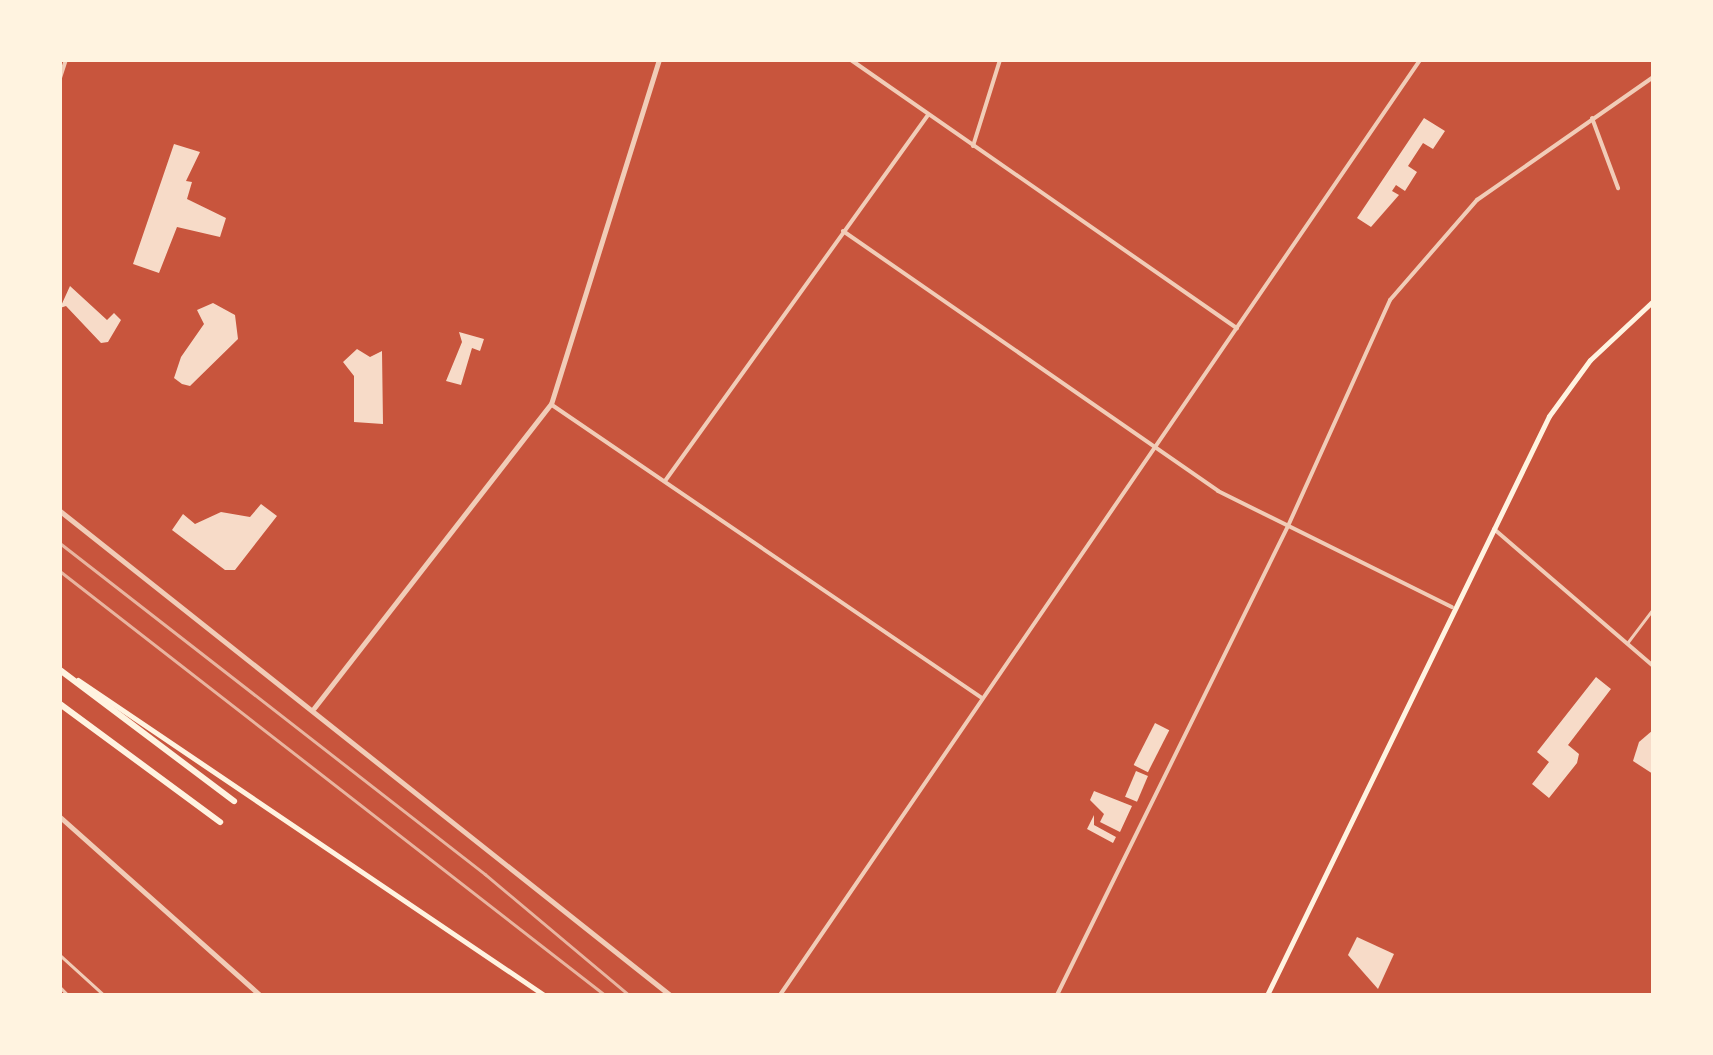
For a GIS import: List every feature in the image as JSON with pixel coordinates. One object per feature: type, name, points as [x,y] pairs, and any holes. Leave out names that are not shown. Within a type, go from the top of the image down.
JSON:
[{"type":"main road","points":[[1267,995],[1492,527],[1567,389],[1653,301]]},
{"type":"main road","points":[[60,669],[234,801]]},
{"type":"main road","points":[[60,669],[544,995]]},
{"type":"main road","points":[[60,704],[220,822]]},
{"type":"street","points":[[60,78],[66,60]]},
{"type":"street","points":[[314,708],[551,404],[659,60]]},
{"type":"street","points":[[851,60],[1237,328]]},
{"type":"street","points":[[973,146],[1000,60]]},
{"type":"street","points":[[780,995],[1420,60]]},
{"type":"street","points":[[1057,995],[1288,526],[1390,300],[1460,216],[1653,77]]},
{"type":"street","points":[[665,482],[928,114]]},
{"type":"street","points":[[1592,118],[1618,188]]},
{"type":"street","points":[[842,232],[1154,448],[1288,526],[1452,608]]},
{"type":"street","points":[[551,404],[982,698]]},
{"type":"street","points":[[60,511],[314,708],[670,995]]},
{"type":"street","points":[[1492,527],[1653,666]]},
{"type":"street","points":[[1627,644],[1653,609]]},
{"type":"street","points":[[60,817],[260,995]]},
{"type":"street","points":[[60,956],[104,995]]},
{"type":"street","points":[[60,988],[68,995]]},
{"type":"building","points":[[1424,118],[1445,131],[1433,149],[1423,143],[1408,166],[1417,172],[1405,191],[1396,185],[1392,191],[1399,195],[1371,227],[1357,218]]},
{"type":"building","points":[[174,144],[200,152],[186,181],[192,182],[187,199],[226,218],[220,237],[177,227],[159,273],[133,264]]},
{"type":"building","points":[[70,286],[107,320],[114,313],[121,320],[108,342],[101,343],[66,306],[60,308]]},
{"type":"building","points":[[213,303],[235,315],[238,339],[190,386],[182,384],[174,378],[181,357],[204,324],[197,310]]},
{"type":"building","points":[[459,332],[484,339],[480,351],[472,348],[461,385],[446,381],[462,342]]},
{"type":"building","points":[[357,349],[370,357],[382,351],[383,424],[354,422],[354,376],[343,362]]},
{"type":"building","points":[[261,504],[277,516],[235,570],[225,570],[172,530],[183,514],[195,524],[221,512],[250,517]]},
{"type":"building","points":[[1596,677],[1611,689],[1568,745],[1579,754],[1577,763],[1549,798],[1532,784],[1549,762],[1537,752]]},
{"type":"building","points":[[1155,723],[1169,730],[1148,772],[1134,765]]},
{"type":"building","points":[[1653,730],[1653,774],[1633,761],[1639,742]]},
{"type":"building","points":[[1136,771],[1148,776],[1137,802],[1125,797]]},
{"type":"building","points":[[1094,791],[1132,806],[1120,832],[1100,822],[1104,814],[1090,800]]},
{"type":"building","points":[[1094,815],[1094,825],[1116,837],[1113,843],[1087,829]]},
{"type":"building","points":[[1357,937],[1394,954],[1378,989],[1348,955]]},
{"type":"railway","points":[[60,543],[485,874],[629,995]]},
{"type":"railway","points":[[60,571],[605,995]]}]
